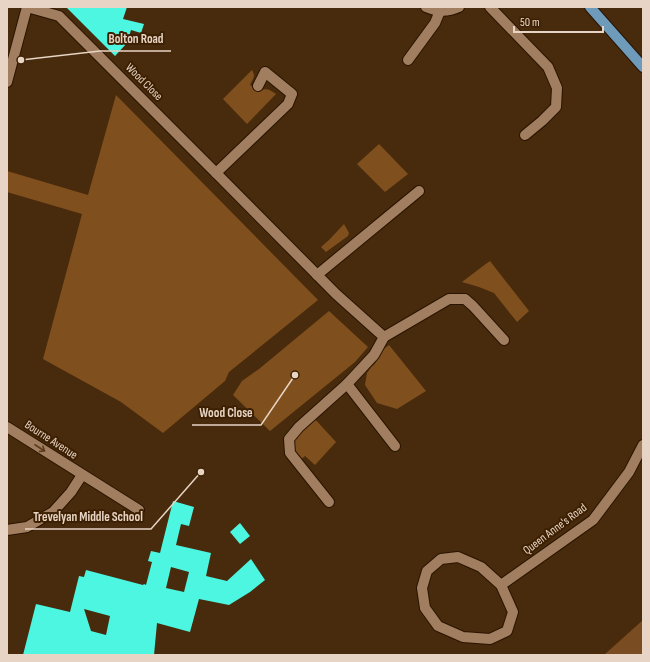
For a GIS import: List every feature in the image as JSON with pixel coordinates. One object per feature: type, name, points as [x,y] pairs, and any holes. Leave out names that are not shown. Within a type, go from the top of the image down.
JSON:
[{"type":"main road","points":[[590,7],[643,67]]},
{"type":"street","points":[[7,82],[27,7]]},
{"type":"street","name":"Wood Close","points":[[27,7],[59,16],[336,294],[384,337]]},
{"type":"street","points":[[426,7],[440,11],[452,10],[459,7]]},
{"type":"street","points":[[490,7],[548,67],[557,88],[556,107],[542,122],[525,135]]},
{"type":"street","points":[[408,60],[434,23],[440,11]]},
{"type":"street","points":[[216,172],[288,104],[292,94],[265,72],[258,86]]},
{"type":"street","points":[[318,275],[419,191]]},
{"type":"street","points":[[329,502],[290,453],[290,439],[299,427],[347,384],[374,355],[384,337],[449,299],[465,299],[504,340]]},
{"type":"street","points":[[347,384],[395,446]]},
{"type":"street","name":"Bourne Avenue","points":[[7,427],[139,510]]},
{"type":"street","name":"Queen Anne's Road","points":[[501,585],[593,520],[629,472],[643,446]]},
{"type":"street","name":"Bourne Avenue","points":[[7,530],[27,527],[53,512],[71,492],[82,475]]},
{"type":"street","points":[[458,557],[481,567],[501,585],[513,612],[507,631],[490,639],[463,637],[438,626],[425,608],[422,588],[427,571],[441,559],[458,557]]},
{"type":"shaded area","points":[[252,70],[254,76],[250,85],[259,91],[268,90],[276,94],[247,124],[223,99]]},
{"type":"shaded area","points":[[116,95],[318,300],[229,372],[225,381],[163,433],[121,402],[43,359],[82,214],[7,192],[7,171],[88,195]]},
{"type":"shaded area","points":[[379,144],[408,174],[385,192],[357,164]]},
{"type":"shaded area","points":[[344,224],[349,233],[348,236],[326,252],[321,247]]},
{"type":"shaded area","points":[[490,261],[529,311],[517,322],[494,293],[462,282]]},
{"type":"shaded area","points":[[329,311],[368,347],[355,362],[270,431],[233,395],[242,381],[259,369]]},
{"type":"shaded area","points":[[389,345],[426,391],[397,409],[377,403],[365,385],[367,373],[379,358],[381,351]]},
{"type":"shaded area","points":[[312,416],[336,442],[315,465],[305,456],[297,463],[291,444]]},
{"type":"shaded area","points":[[643,620],[643,655],[604,655]]},
{"type":"building","points":[[66,7],[127,7],[123,19],[144,24],[141,33],[131,30],[127,43],[115,56]]},
{"type":"building","points":[[173,501],[194,507],[189,526],[181,524],[176,545],[211,553],[206,576],[227,581],[251,559],[265,580],[250,592],[229,605],[199,599],[190,632],[157,623],[154,655],[23,655],[36,604],[70,612],[79,576],[84,577],[86,570],[146,585],[152,562],[148,561],[151,551],[160,553]],"holes":[[[171,567],[189,572],[184,592],[166,588]],[[84,609],[110,616],[106,635],[91,631]]]},
{"type":"building","points":[[240,523],[250,536],[240,544],[230,532]]},
{"type":"place","name":"Bolton Road","points":[[21,60]]},
{"type":"place","name":"Wood Close","points":[[295,375]]},
{"type":"place","name":"Trevelyan Middle School","points":[[201,472]]}]
